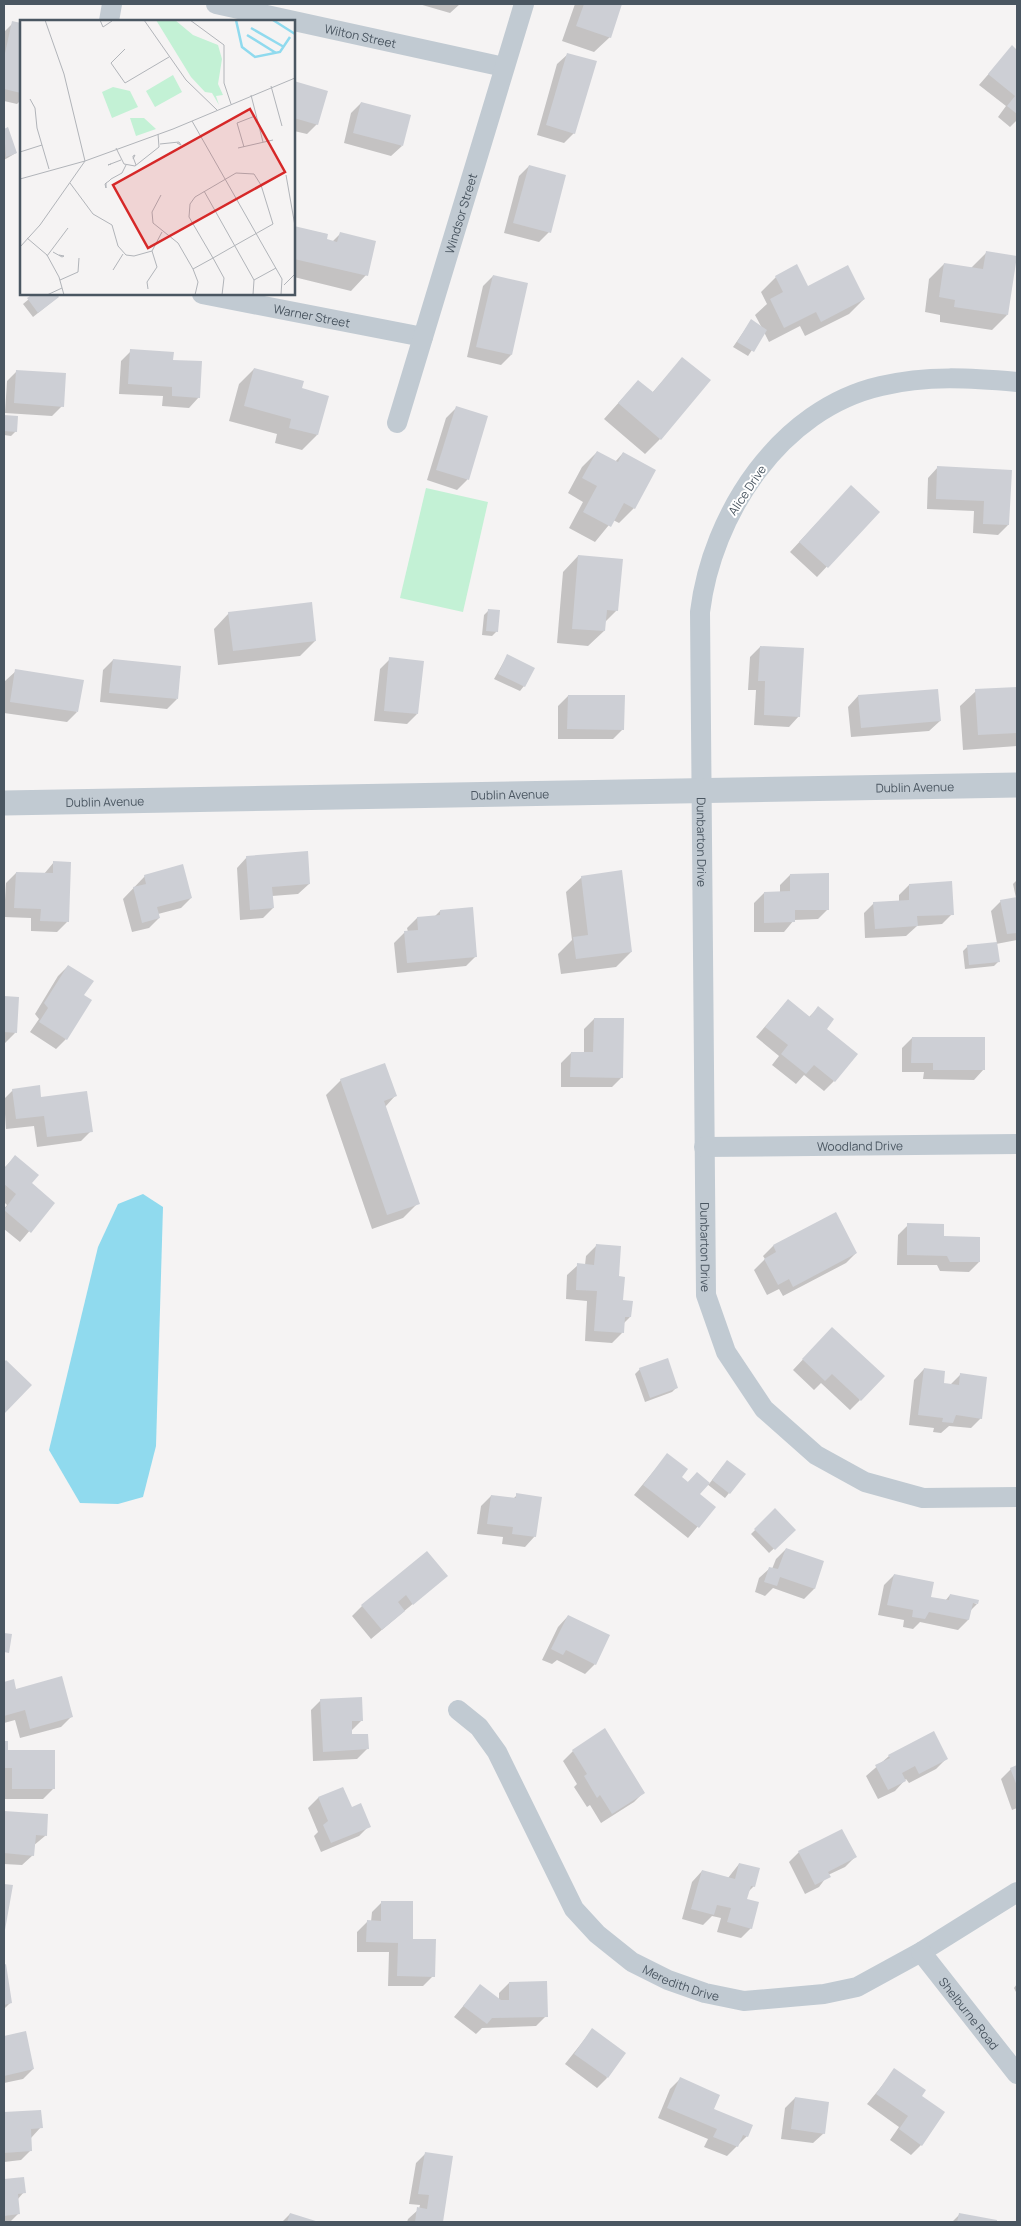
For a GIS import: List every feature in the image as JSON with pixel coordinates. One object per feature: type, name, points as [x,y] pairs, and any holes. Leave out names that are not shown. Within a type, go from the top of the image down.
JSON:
[{"type":"street","points":[[109,20],[112,4]]},
{"type":"street","name":"Wilton Street","points":[[216,4],[289,20]]},
{"type":"street","name":"Windsor Street","points":[[397,423],[524,4]]},
{"type":"street","name":"Wilton Street","points":[[295,21],[504,67]]},
{"type":"street","name":"Warner Street","points":[[207,295],[423,338]]},
{"type":"street","name":"Alice Drive","points":[[703,790],[700,612],[703,590],[708,566],[725,524],[736,503],[763,465],[780,445],[816,415],[857,393],[880,386],[927,378],[1017,382]]},
{"type":"street","name":"Dublin Avenue","points":[[4,803],[1017,785]]},
{"type":"street","name":"Dunbarton Drive","points":[[703,790],[706,1295],[726,1352],[764,1409],[816,1455],[865,1482],[923,1498],[1017,1496]]},
{"type":"street","name":"Woodland Drive","points":[[704,1147],[1017,1144]]},
{"type":"street","name":"Meredith Drive","points":[[458,1710],[479,1727],[497,1752],[574,1908],[597,1934],[632,1962],[668,1980],[696,1990],[744,2001],[824,1994],[857,1987],[921,1952],[1017,1892]]},
{"type":"street","name":"Shelburne Road","points":[[921,1952],[1017,2074]]},
{"type":"green space","points":[[426,488],[488,502],[463,612],[400,598]]},
{"type":"water","points":[[143,1194],[163,1207],[156,1446],[143,1497],[118,1504],[80,1503],[49,1450],[98,1247],[118,1204]]},
{"type":"building","points":[[584,4],[622,4],[611,38],[576,26]]},
{"type":"building","points":[[12,21],[20,23],[20,93],[4,89],[4,58]]},
{"type":"building","points":[[1012,45],[1017,50],[1017,114],[1007,106],[1015,96],[988,74]]},
{"type":"building","points":[[567,53],[597,61],[575,134],[546,125]]},
{"type":"building","points":[[295,81],[328,91],[318,125],[295,118]]},
{"type":"building","points":[[361,102],[411,115],[403,146],[353,133]]},
{"type":"building","points":[[8,127],[17,153],[6,157],[4,129]]},
{"type":"building","points":[[529,165],[566,175],[551,233],[513,223]]},
{"type":"building","points":[[295,226],[328,234],[327,239],[337,242],[340,232],[376,241],[368,276],[295,259]]},
{"type":"building","points":[[986,251],[1017,256],[1008,315],[954,307],[955,300],[939,297],[944,263],[983,269]]},
{"type":"building","points":[[797,264],[808,286],[848,265],[865,299],[821,322],[816,312],[784,328],[770,299],[783,292],[775,276]]},
{"type":"building","points":[[493,275],[528,283],[512,355],[476,347]]},
{"type":"building","points":[[32,295],[58,295],[59,297],[38,313],[27,298]]},
{"type":"building","points":[[751,319],[767,330],[754,352],[737,342]]},
{"type":"building","points":[[130,349],[174,352],[173,360],[202,361],[200,398],[172,396],[172,387],[128,384]]},
{"type":"building","points":[[682,357],[711,380],[661,440],[618,403],[638,380],[653,392]]},
{"type":"building","points":[[254,368],[304,381],[302,388],[329,396],[318,435],[289,428],[291,419],[244,406]]},
{"type":"building","points":[[16,370],[66,373],[64,407],[14,403]]},
{"type":"building","points":[[456,406],[488,416],[469,480],[436,470]]},
{"type":"building","points":[[4,415],[18,416],[17,432],[4,431]]},
{"type":"building","points":[[597,451],[618,462],[623,452],[656,470],[635,509],[624,503],[611,527],[583,512],[597,486],[582,478]]},
{"type":"building","points":[[937,466],[1012,470],[1009,525],[983,524],[984,501],[936,499]]},
{"type":"building","points":[[851,485],[880,512],[828,568],[799,542]]},
{"type":"building","points":[[578,555],[623,559],[618,611],[607,610],[605,631],[572,629]]},
{"type":"building","points":[[312,602],[316,641],[233,651],[228,612]]},
{"type":"building","points":[[488,609],[500,610],[498,632],[486,631]]},
{"type":"building","points":[[760,646],[804,648],[800,717],[764,715],[765,681],[758,681]]},
{"type":"building","points":[[507,654],[535,668],[525,687],[498,674]]},
{"type":"building","points":[[389,657],[424,661],[418,714],[384,711]]},
{"type":"building","points":[[113,659],[181,666],[178,699],[109,693]]},
{"type":"building","points":[[15,669],[84,680],[78,712],[10,702]]},
{"type":"building","points":[[1017,687],[1017,733],[978,735],[975,689]]},
{"type":"building","points":[[938,689],[941,721],[861,728],[858,695]]},
{"type":"building","points":[[568,695],[625,695],[624,730],[567,729]]},
{"type":"building","points":[[308,851],[310,884],[272,887],[274,908],[250,910],[246,856]]},
{"type":"building","points":[[53,861],[71,862],[69,922],[40,921],[41,909],[14,908],[16,872],[53,873]]},
{"type":"building","points":[[183,864],[192,898],[157,907],[160,918],[142,923],[133,887],[146,884],[144,875]]},
{"type":"building","points":[[622,870],[632,952],[576,959],[573,937],[588,935],[581,876]]},
{"type":"building","points":[[829,873],[829,910],[795,910],[795,922],[764,923],[764,892],[790,891],[790,874]]},
{"type":"building","points":[[952,881],[954,915],[917,916],[918,926],[875,929],[873,902],[909,900],[909,884]]},
{"type":"building","points":[[1017,897],[1017,933],[1007,934],[1000,900]]},
{"type":"building","points":[[473,907],[477,957],[407,963],[404,931],[418,930],[417,917],[440,915],[440,910]]},
{"type":"building","points":[[997,942],[1000,962],[969,965],[967,945]]},
{"type":"building","points":[[68,965],[94,981],[84,995],[92,1000],[67,1040],[39,1022],[48,1008],[44,1003]]},
{"type":"building","points":[[4,996],[19,997],[17,1033],[4,1032]]},
{"type":"building","points":[[788,999],[810,1017],[818,1006],[834,1019],[827,1029],[858,1054],[835,1082],[814,1065],[806,1074],[781,1054],[788,1045],[765,1027]]},
{"type":"building","points":[[594,1018],[624,1018],[623,1078],[570,1077],[571,1052],[593,1052]]},
{"type":"building","points":[[912,1037],[985,1037],[985,1070],[933,1070],[933,1063],[911,1063]]},
{"type":"building","points":[[385,1063],[397,1096],[384,1101],[420,1204],[387,1215],[340,1079]]},
{"type":"building","points":[[40,1085],[41,1097],[87,1091],[93,1132],[47,1137],[44,1116],[16,1119],[12,1089]]},
{"type":"building","points":[[15,1155],[39,1175],[32,1183],[55,1203],[31,1233],[4,1210],[16,1194],[4,1184],[4,1169]]},
{"type":"building","points":[[836,1212],[857,1253],[793,1287],[789,1279],[778,1285],[764,1259],[776,1252],[773,1245]]},
{"type":"building","points":[[907,1223],[944,1224],[944,1236],[980,1237],[980,1262],[950,1262],[947,1256],[907,1255]]},
{"type":"building","points":[[596,1244],[621,1246],[619,1276],[625,1277],[623,1300],[633,1301],[631,1317],[625,1317],[624,1333],[594,1331],[597,1291],[576,1290],[577,1263],[594,1265]]},
{"type":"building","points":[[832,1327],[885,1376],[861,1401],[832,1374],[825,1381],[802,1359]]},
{"type":"building","points":[[668,1358],[678,1388],[650,1398],[639,1368]]},
{"type":"building","points":[[6,1360],[32,1385],[4,1414],[4,1362]]},
{"type":"building","points":[[924,1368],[945,1371],[944,1383],[959,1385],[960,1373],[987,1377],[982,1419],[956,1415],[953,1423],[942,1422],[943,1418],[918,1415]]},
{"type":"building","points":[[667,1453],[688,1469],[682,1477],[688,1482],[697,1472],[710,1483],[700,1494],[716,1507],[699,1528],[643,1485]]},
{"type":"building","points":[[727,1460],[746,1474],[730,1494],[712,1480]]},
{"type":"building","points":[[516,1493],[542,1497],[536,1537],[512,1534],[513,1527],[487,1524],[491,1495],[516,1498]]},
{"type":"building","points":[[775,1508],[796,1530],[775,1550],[754,1529]]},
{"type":"building","points":[[786,1548],[824,1561],[815,1589],[780,1577],[777,1586],[764,1582],[769,1567],[778,1569]]},
{"type":"building","points":[[427,1551],[448,1576],[413,1605],[406,1595],[398,1602],[405,1611],[382,1630],[361,1605]]},
{"type":"building","points":[[894,1574],[934,1582],[931,1597],[949,1600],[950,1594],[979,1600],[978,1604],[973,1603],[969,1620],[929,1612],[925,1619],[912,1617],[913,1610],[887,1605]]},
{"type":"building","points":[[568,1615],[610,1635],[596,1665],[566,1650],[563,1655],[551,1649]]},
{"type":"building","points":[[4,1633],[12,1634],[9,1653],[4,1652]]},
{"type":"building","points":[[62,1676],[73,1717],[30,1729],[25,1710],[4,1716],[4,1682],[14,1679],[16,1689]]},
{"type":"building","points":[[362,1697],[363,1721],[352,1721],[352,1734],[368,1734],[369,1749],[323,1752],[320,1699]]},
{"type":"building","points":[[605,1728],[645,1793],[612,1814],[600,1795],[597,1798],[584,1776],[587,1774],[572,1750]]},
{"type":"building","points":[[934,1731],[948,1759],[919,1774],[915,1766],[902,1773],[906,1781],[888,1790],[875,1765],[890,1758],[888,1755]]},
{"type":"building","points":[[4,1741],[8,1741],[8,1750],[55,1750],[55,1789],[12,1789],[12,1768],[4,1768]]},
{"type":"building","points":[[1017,1765],[1017,1786],[1010,1768]]},
{"type":"building","points":[[343,1787],[352,1807],[361,1803],[371,1827],[331,1843],[323,1825],[328,1821],[318,1797]]},
{"type":"building","points":[[4,1811],[48,1814],[47,1836],[36,1835],[34,1856],[4,1853]]},
{"type":"building","points":[[842,1829],[857,1857],[828,1872],[831,1877],[815,1885],[798,1851]]},
{"type":"building","points":[[739,1863],[760,1868],[755,1887],[751,1886],[747,1899],[759,1902],[752,1929],[727,1922],[731,1908],[717,1905],[714,1915],[691,1909],[702,1870],[735,1879]]},
{"type":"building","points":[[4,1884],[13,1885],[5,1930],[4,1930]]},
{"type":"building","points":[[381,1901],[413,1901],[413,1939],[436,1939],[435,1977],[397,1976],[398,1943],[366,1942],[367,1920],[381,1921]]},
{"type":"building","points":[[6,1964],[12,2003],[4,2005],[4,1965]]},
{"type":"building","points":[[547,1981],[548,2017],[492,2018],[487,2024],[463,2006],[480,1984],[501,2000],[509,2000],[509,1982]]},
{"type":"building","points":[[592,2028],[626,2053],[608,2078],[574,2054]]},
{"type":"building","points":[[26,2031],[34,2069],[4,2076],[4,2036]]},
{"type":"building","points":[[894,2068],[926,2090],[922,2096],[945,2112],[922,2146],[899,2129],[908,2116],[876,2094]]},
{"type":"building","points":[[680,2077],[720,2095],[714,2109],[753,2125],[748,2137],[743,2135],[738,2147],[713,2137],[717,2129],[667,2108]]},
{"type":"building","points":[[795,2097],[829,2102],[825,2134],[791,2129]]},
{"type":"building","points":[[41,2110],[43,2128],[31,2129],[32,2151],[4,2153],[4,2112]]},
{"type":"building","points":[[425,2152],[453,2156],[443,2222],[415,2222],[417,2207],[427,2209],[429,2195],[418,2194]]},
{"type":"building","points":[[24,2177],[26,2193],[18,2194],[20,2214],[4,2216],[4,2179]]},
{"type":"building","points":[[290,2213],[319,2222],[287,2222]]},
{"type":"building","points":[[959,2213],[997,2220],[997,2222],[957,2222]]}]
